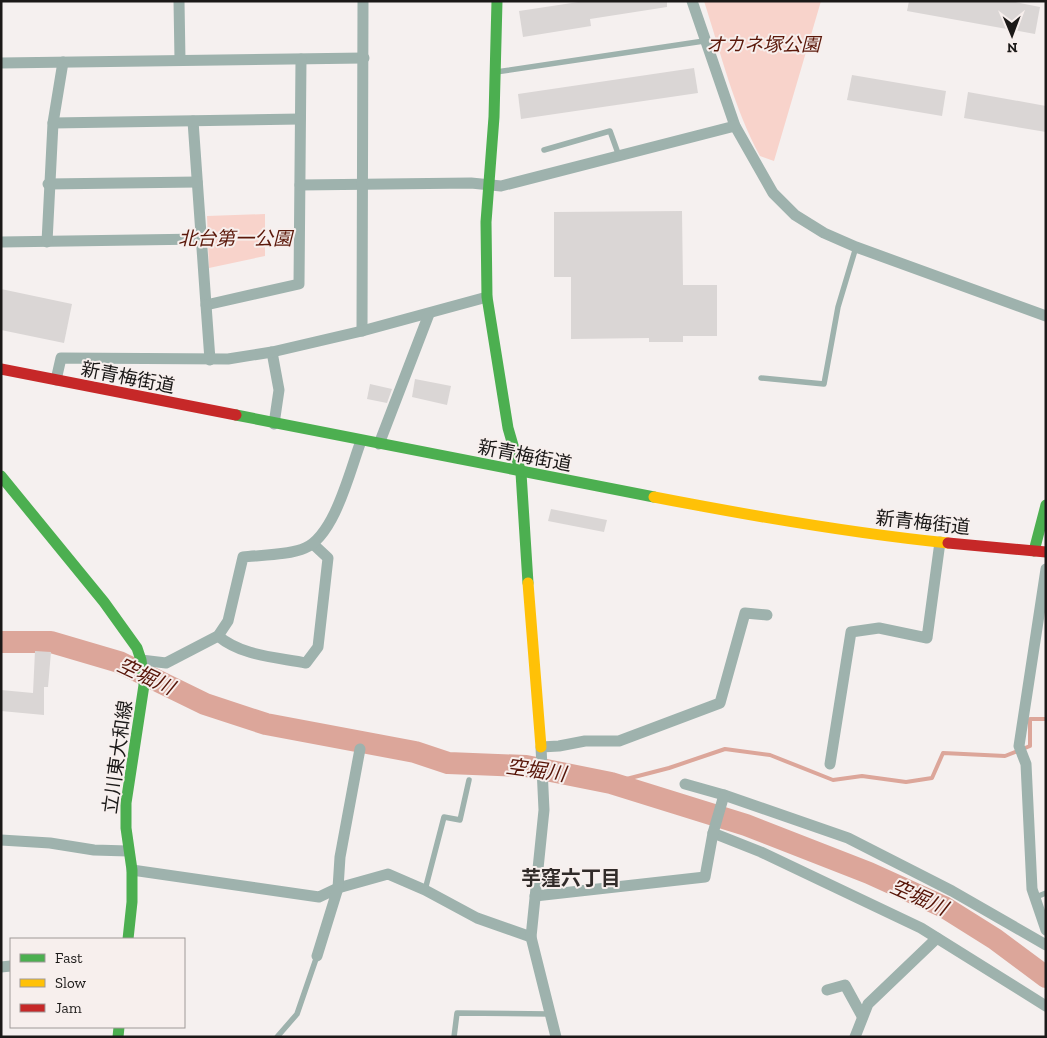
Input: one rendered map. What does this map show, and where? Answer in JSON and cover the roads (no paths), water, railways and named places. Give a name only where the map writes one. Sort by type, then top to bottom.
[{"type":"main road","points":[[497,1],[496,72],[485,257],[487,297],[494,351],[508,428],[521,473],[534,681],[542,752]]},
{"type":"main road","name":"新青梅街道","points":[[1,369],[521,473],[780,522],[940,542],[1040,551]]},
{"type":"main road","name":"立川東大和線","points":[[1,476],[104,602],[137,648],[141,660],[144,685],[126,803],[128,851],[132,870],[132,902],[128,938]]},
{"type":"main road","points":[[1040,551],[1046,505]]},
{"type":"street","points":[[178,1],[180,60]]},
{"type":"street","points":[[362,331],[364,183],[363,1]]},
{"type":"street","points":[[692,1],[704,41],[735,126],[773,193],[784,204],[811,226],[856,247],[1046,316]]},
{"type":"street","points":[[1,63],[364,58]]},
{"type":"street","points":[[206,305],[299,284],[301,59]]},
{"type":"street","points":[[47,242],[48,184],[53,123],[63,62]]},
{"type":"street","points":[[53,123],[300,119]]},
{"type":"street","points":[[193,121],[210,360]]},
{"type":"street","points":[[300,185],[471,183],[501,186],[735,126]]},
{"type":"street","points":[[48,184],[197,182]]},
{"type":"street","points":[[1,242],[202,239]]},
{"type":"street","points":[[56,380],[61,358],[210,360],[272,352],[429,314],[487,297]]},
{"type":"street","points":[[379,444],[429,314]]},
{"type":"street","points":[[272,352],[279,390],[274,424]]},
{"type":"street","points":[[141,660],[166,663],[218,636],[228,621],[243,557],[303,549],[313,544],[329,526],[361,441]]},
{"type":"street","points":[[830,764],[851,632],[879,628],[927,638],[940,542]]},
{"type":"street","points":[[218,636],[232,647],[306,662],[318,647],[328,558],[313,544]]},
{"type":"street","points":[[1046,569],[1021,752],[1026,764],[1032,889],[1041,895],[1046,930]]},
{"type":"street","points":[[556,1037],[531,937],[544,810],[542,752],[559,746],[586,741],[619,741],[720,703],[745,613],[767,615]]},
{"type":"street","points":[[317,956],[338,888],[340,857],[360,749]]},
{"type":"street","points":[[685,784],[724,795],[848,838],[952,892],[1046,945]]},
{"type":"street","points":[[535,896],[705,876],[713,833],[724,795]]},
{"type":"street","points":[[713,833],[761,852],[921,928],[1046,1006]]},
{"type":"street","points":[[1,840],[50,843],[94,850],[128,851]]},
{"type":"street","points":[[132,870],[319,897],[338,888],[388,874],[425,890],[477,918],[531,937]]},
{"type":"street","points":[[855,1037],[868,1004],[937,938]]},
{"type":"street","points":[[827,990],[845,985],[862,1016]]},
{"type":"lane","points":[[496,72],[704,41]]},
{"type":"lane","points":[[544,150],[610,131],[619,156]]},
{"type":"lane","points":[[761,378],[824,384],[838,307],[856,247]]},
{"type":"lane","points":[[425,890],[444,817],[460,820],[468,780]]},
{"type":"lane","points":[[277,1037],[297,1014],[317,956]]},
{"type":"lane","points":[[454,1037],[457,1013],[550,1014]]},
{"type":"waterway","name":"空堀川","points":[[1,642],[51,642],[119,662],[205,704],[266,724],[415,752],[448,763],[526,766],[611,783],[746,825],[869,873],[944,907],[995,939],[1046,977]]},
{"type":"waterway","points":[[611,783],[669,768],[725,749],[770,755],[833,780],[862,776],[906,782],[932,778],[943,753],[1005,756],[1030,746],[1030,719],[1046,719]]},
{"type":"district","name":"芋窪六丁目","points":[[571,878]]},
{"type":"park label","name":"オカネ塚公園","points":[[763,44]]},
{"type":"park label","name":"北台第一公園","points":[[235,238]]}]
